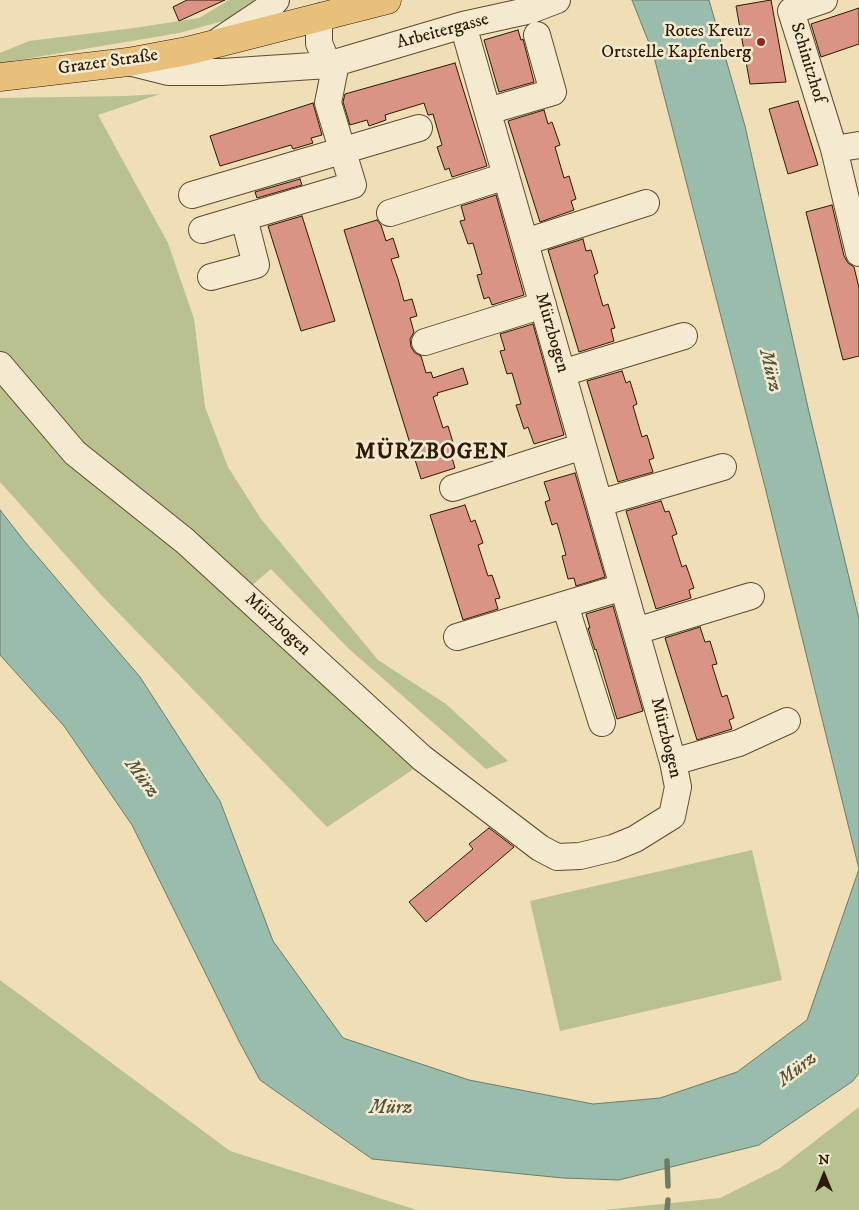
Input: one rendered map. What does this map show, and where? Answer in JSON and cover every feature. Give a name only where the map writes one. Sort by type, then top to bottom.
[{"type":"main road","name":"Grazer Straße","points":[[0,77],[128,62],[214,44],[387,0]]},
{"type":"street","name":"Grazer Straße","points":[[214,44],[271,6],[276,0]]},
{"type":"street","name":"Arbeitergasse","points":[[128,62],[168,72],[222,72],[332,64],[463,25],[531,10],[557,0]]},
{"type":"street","name":"Schinitzhof","points":[[824,0],[785,5],[834,150],[859,253]]},
{"type":"street","points":[[202,230],[353,185],[328,103],[332,64],[319,43],[319,28],[322,16]]},
{"type":"street","name":"Mürzbogen","points":[[0,364],[75,453],[185,541],[422,758],[540,848],[557,857],[580,856],[613,848],[635,839],[672,816],[678,787],[673,762],[463,25]]},
{"type":"street","points":[[488,111],[554,92],[537,35]]},
{"type":"street","points":[[192,195],[419,128]]},
{"type":"street","points":[[834,150],[859,145]]},
{"type":"street","points":[[390,213],[506,176]]},
{"type":"street","points":[[525,242],[646,203]]},
{"type":"street","points":[[211,277],[256,265],[244,218]]},
{"type":"street","points":[[425,342],[543,305]]},
{"type":"street","points":[[562,372],[684,336]]},
{"type":"street","points":[[453,488],[583,446]]},
{"type":"street","points":[[600,504],[723,467]]},
{"type":"street","points":[[457,638],[624,587]]},
{"type":"street","points":[[636,631],[751,596]]},
{"type":"street","points":[[565,605],[602,723]]},
{"type":"street","points":[[673,762],[739,743],[786,721]]},
{"type":"green space","points":[[229,0],[262,0],[227,20],[179,33],[13,61],[0,66],[0,53],[29,41],[199,18]]},
{"type":"green space","points":[[160,94],[98,115],[168,243],[194,319],[205,407],[228,467],[261,519],[378,660],[446,704],[508,761],[486,769],[348,648],[271,569],[237,598],[421,764],[327,827],[103,597],[0,482],[0,98]]},
{"type":"green space","points":[[752,850],[782,980],[560,1031],[530,901]]},
{"type":"green space","points":[[0,980],[230,1151],[417,1210],[0,1210]]},
{"type":"green space","points":[[859,1107],[859,1210],[604,1210],[720,1198],[780,1168]]},
{"type":"water","name":"Mürz","points":[[632,0],[709,0],[745,126],[809,412],[859,619],[859,869],[765,487],[653,53]]},
{"type":"water","name":"Mürz","points":[[0,510],[140,677],[220,801],[273,941],[343,1038],[469,1080],[593,1104],[660,1098],[737,1072],[807,1020],[859,869],[859,1073],[853,1081],[759,1145],[619,1180],[563,1178],[372,1159],[260,1080],[132,825],[64,726],[0,655]]},
{"type":"building","points":[[187,0],[225,0],[179,21],[173,7]]},
{"type":"building","name":"Rotes Kreuz Ortstelle Kapfenberg","points":[[771,0],[786,82],[750,84],[736,6]]},
{"type":"building","points":[[859,8],[859,44],[821,57],[811,24]]},
{"type":"building","points":[[518,30],[521,40],[523,39],[534,82],[499,92],[484,40]]},
{"type":"building","points":[[455,63],[487,166],[452,177],[449,168],[445,170],[437,147],[442,145],[433,114],[428,115],[424,103],[385,115],[386,120],[369,126],[367,120],[350,125],[343,102],[345,94]]},
{"type":"building","points":[[798,101],[818,165],[788,174],[769,109]]},
{"type":"building","points":[[313,103],[322,135],[311,138],[313,143],[293,149],[291,145],[220,166],[210,136]]},
{"type":"building","points":[[544,110],[548,124],[552,122],[560,145],[555,147],[564,178],[569,176],[576,199],[571,201],[574,210],[540,222],[508,121]]},
{"type":"building","points":[[300,179],[302,185],[257,198],[255,192]]},
{"type":"building","points":[[496,195],[524,295],[492,305],[489,297],[484,299],[477,275],[482,274],[473,243],[468,244],[460,221],[465,220],[461,206]]},
{"type":"building","points":[[832,205],[844,256],[848,263],[854,267],[859,288],[859,356],[843,360],[806,212]]},
{"type":"building","points":[[302,216],[335,321],[301,331],[268,226]]},
{"type":"building","points":[[377,220],[381,225],[386,241],[393,238],[399,257],[391,259],[404,301],[412,299],[417,316],[410,318],[414,332],[410,339],[411,347],[415,353],[421,356],[426,373],[431,372],[433,378],[463,368],[468,384],[437,393],[438,395],[433,397],[443,428],[448,426],[455,449],[450,451],[455,468],[421,479],[344,230]]},
{"type":"building","points":[[583,239],[586,251],[591,250],[598,273],[594,275],[603,306],[608,304],[615,328],[611,329],[614,341],[579,352],[548,250]]},
{"type":"building","points":[[533,324],[564,435],[534,444],[528,427],[524,429],[516,405],[521,404],[512,373],[507,374],[500,351],[505,350],[500,334]]},
{"type":"building","points":[[622,371],[626,383],[630,381],[637,404],[633,406],[642,437],[647,435],[654,458],[649,460],[653,472],[618,482],[587,381]]},
{"type":"building","points":[[575,473],[605,577],[576,586],[574,578],[568,579],[562,556],[566,555],[557,523],[552,525],[545,502],[550,500],[544,482]]},
{"type":"building","points":[[661,501],[665,512],[669,511],[677,534],[672,536],[682,567],[686,565],[694,588],[689,590],[691,598],[656,609],[626,511]]},
{"type":"building","points":[[465,505],[471,522],[475,520],[483,543],[478,545],[488,576],[492,575],[500,598],[495,599],[498,609],[463,620],[430,515]]},
{"type":"building","points":[[613,606],[643,711],[617,719],[588,628],[590,628],[586,614]]},
{"type":"building","points":[[700,627],[705,642],[710,641],[717,664],[712,665],[722,697],[727,695],[734,718],[729,720],[732,729],[697,740],[665,638]]},
{"type":"building","points":[[489,828],[514,847],[426,922],[409,902],[473,849],[469,844]]},
{"type":"waterway","points":[[667,1161],[668,1186]]},
{"type":"waterway","points":[[667,1210],[668,1200]]},
{"type":"place","name":"Rotes Kreuz Ortstelle Kapfenberg","points":[[761,42]]},
{"type":"district","name":"MÜRZBOGEN","points":[[432,453]]}]
